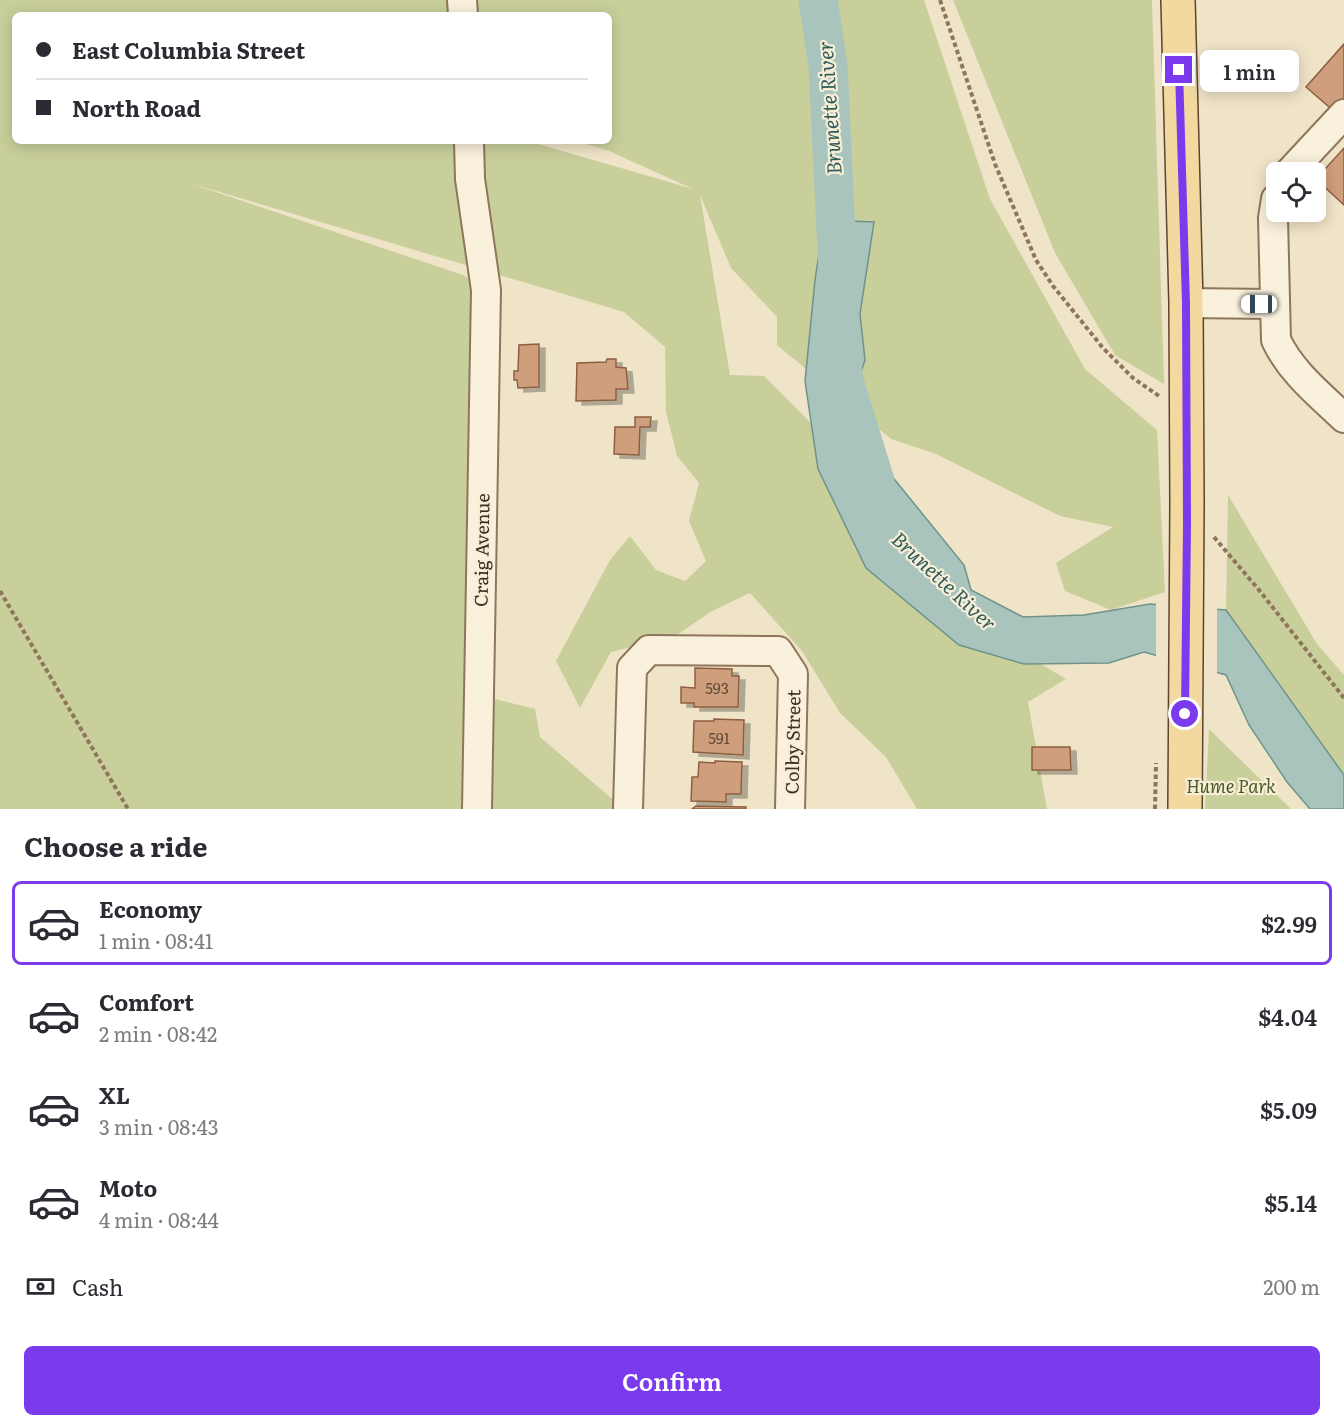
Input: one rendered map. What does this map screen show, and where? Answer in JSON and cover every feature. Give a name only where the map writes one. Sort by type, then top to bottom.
[{"type":"main road","points":[[1178,0],[1186,303],[1185,809]]},
{"type":"street","points":[[1299,162],[1344,114]]},
{"type":"street","name":"Craig Avenue","points":[[469,144],[470,179],[486,290],[477,809]]},
{"type":"street","points":[[1273,222],[1276,340],[1283,356],[1291,366],[1344,418]]},
{"type":"street","points":[[1186,303],[1275,304]]},
{"type":"street","name":"Colby Street","points":[[628,809],[633,668],[649,650],[778,651],[793,675],[790,809]]},
{"type":"path","points":[[940,0],[995,164],[1036,260],[1053,286],[1103,348],[1133,378],[1159,396]]},
{"type":"path","points":[[1187,503],[1344,698]]},
{"type":"path","points":[[0,591],[128,809]]},
{"type":"green space","points":[[0,0],[924,0],[990,199],[1085,369],[1157,430],[1165,592],[1111,610],[1065,591],[1056,563],[1113,527],[1060,516],[936,454],[891,439],[777,345],[777,317],[731,268],[700,195],[730,375],[764,376],[859,471],[978,627],[1066,679],[1028,702],[1047,809],[917,809],[886,757],[840,713],[802,651],[750,593],[712,611],[674,637],[611,652],[580,708],[556,661],[610,560],[630,536],[656,570],[685,581],[706,561],[689,521],[699,483],[677,456],[666,412],[665,347],[624,312],[189,183],[463,275],[486,290],[468,702],[495,699],[535,709],[540,737],[617,803],[617,809],[0,809]]},
{"type":"green space","points":[[953,0],[1152,0],[1164,384],[1115,355],[1055,253]]},
{"type":"green space","points":[[1228,495],[1317,644],[1344,675],[1344,775],[1226,610]]},
{"type":"green space","name":"Hume Park","points":[[1209,729],[1291,809],[1205,809]]},
{"type":"water","points":[[824,220],[874,222],[860,314],[865,360],[848,411],[873,453],[964,565],[971,590],[1023,617],[1084,615],[1150,604],[1226,610],[1344,775],[1344,809],[1310,809],[1287,782],[1249,725],[1226,675],[1144,652],[1109,663],[1024,664],[959,645],[866,568],[818,469],[805,381],[815,280]]},
{"type":"pier","points":[[1156,601],[1217,606],[1217,675],[1156,658]]},
{"type":"building","points":[[1344,44],[1344,120],[1306,87]]},
{"type":"building","points":[[1344,148],[1344,205],[1326,188],[1326,168]]},
{"type":"building","points":[[539,344],[539,387],[518,388],[517,380],[514,380],[514,371],[518,371],[519,345]]},
{"type":"building","points":[[607,359],[616,359],[616,367],[626,368],[628,389],[616,389],[616,400],[576,401],[577,363],[606,362]]},
{"type":"building","points":[[635,417],[651,417],[650,427],[640,427],[639,455],[614,454],[615,427],[635,427]]},
{"type":"building","points":[[695,668],[732,669],[732,676],[739,676],[738,707],[694,707],[694,703],[681,703],[681,687],[695,688]]},
{"type":"building","points":[[714,719],[744,720],[743,755],[693,752],[694,721],[714,721]]},
{"type":"building","points":[[1032,747],[1070,747],[1071,770],[1032,770]]},
{"type":"building","points":[[715,761],[742,762],[741,794],[726,794],[726,802],[691,801],[692,777],[698,777],[699,762],[715,763]]},
{"type":"building","points":[[696,806],[746,807],[746,809],[692,809]]},
{"type":"waterway","name":"Brunette River","points":[[818,0],[828,65],[838,273]]},
{"type":"waterway","name":"Brunette River","points":[[842,349],[843,378],[875,481]]},
{"type":"route","points":[[1179,70],[1186,303],[1185,714]]}]
